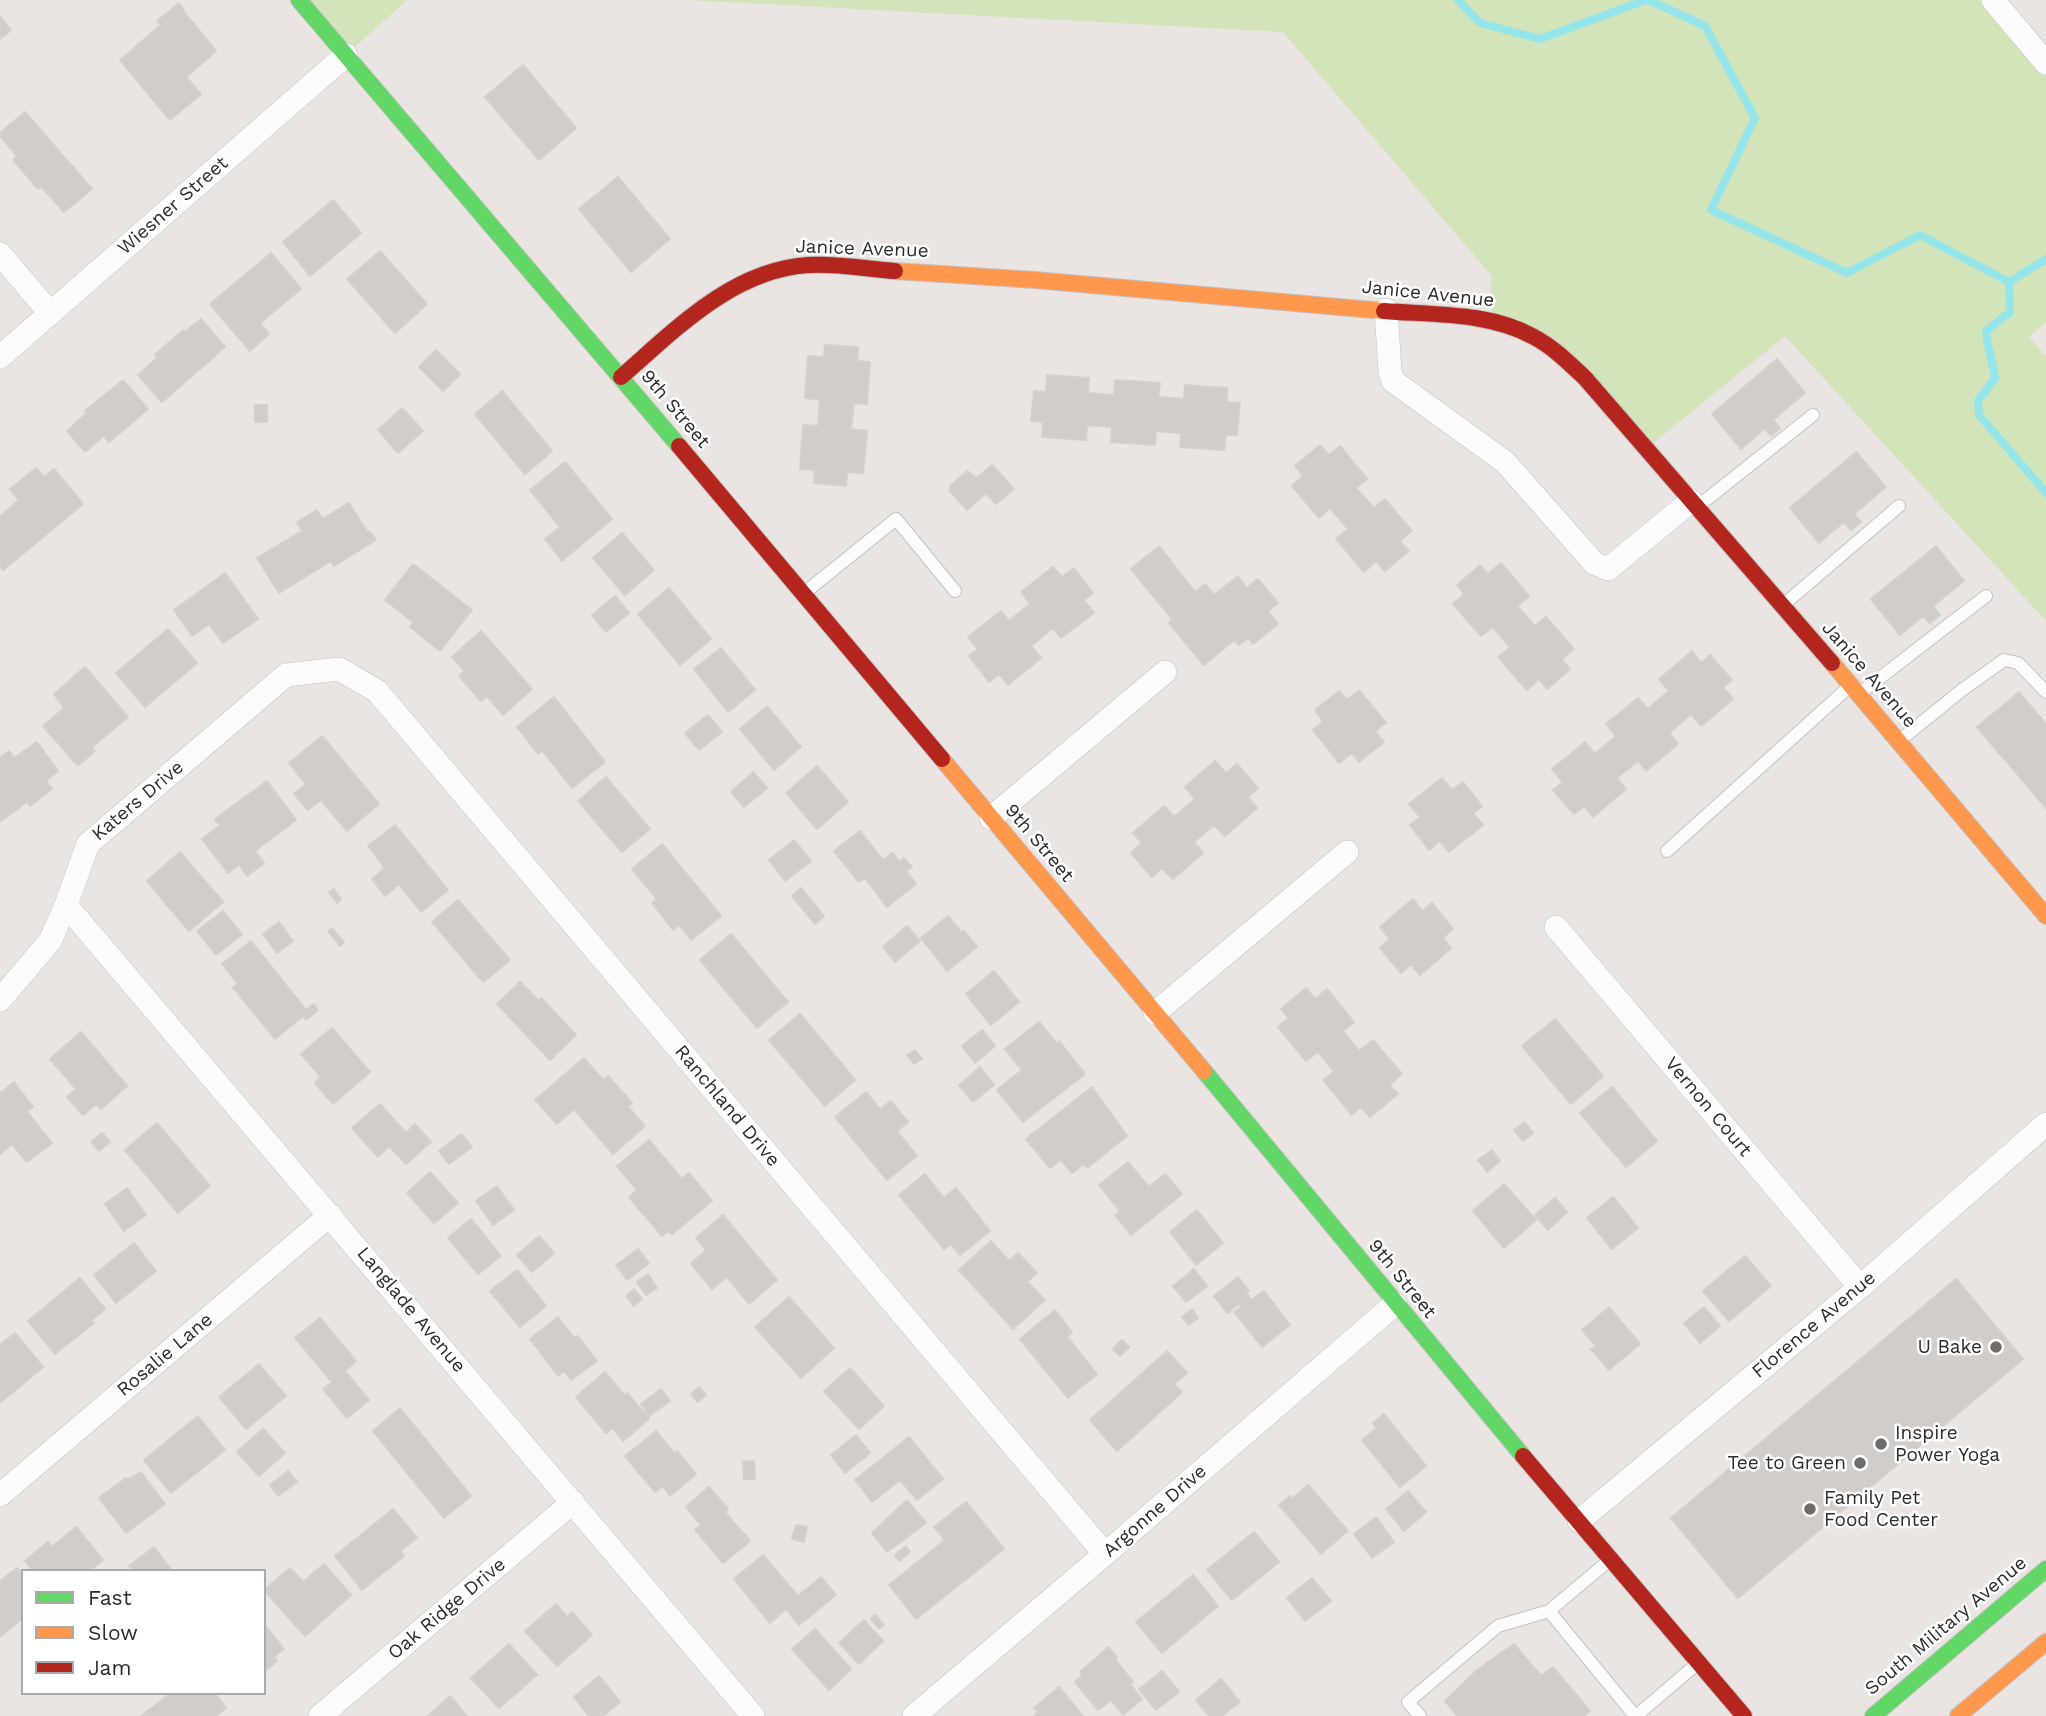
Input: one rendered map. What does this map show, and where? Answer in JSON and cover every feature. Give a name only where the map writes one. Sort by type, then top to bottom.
[{"type":"street","name":"9th Street","points":[[299,0],[621,377],[1322,1212],[1395,1304],[1744,1716]]},
{"type":"street","points":[[1993,0],[2046,63]]},
{"type":"street","name":"Wiesner Street","points":[[0,356],[346,55]]},
{"type":"street","points":[[0,254],[50,313]]},
{"type":"street","name":"Janice Avenue","points":[[621,377],[723,292],[759,275],[792,266],[837,265],[1035,279],[1386,310],[1492,321],[1522,329],[1547,343],[1585,378],[1899,741],[2046,916]]},
{"type":"street","points":[[1386,310],[1393,382],[1505,462],[1594,563],[1608,569],[1694,504]]},
{"type":"street","name":"Katers Drive","points":[[0,1000],[50,941],[88,844],[286,675],[339,669]]},
{"type":"street","name":"Ranchland Drive","points":[[339,669],[377,691],[1105,1554]]},
{"type":"street","points":[[991,818],[1165,672]]},
{"type":"street","points":[[1154,1013],[1347,852]]},
{"type":"street","name":"Langlade Avenue","points":[[66,905],[753,1716]]},
{"type":"street","name":"Vernon Court","points":[[1556,927],[1860,1287]]},
{"type":"street","name":"Florence Avenue","points":[[1579,1521],[1860,1287],[2046,1124]]},
{"type":"street","name":"Rosalie Lane","points":[[0,1495],[330,1215]]},
{"type":"street","name":"Argonne Drive","points":[[914,1716],[1395,1304]]},
{"type":"street","name":"Oak Ridge Drive","points":[[320,1716],[573,1503]]},
{"type":"street","name":"South Military Avenue","points":[[1872,1716],[2046,1569]]},
{"type":"street","points":[[1958,1716],[2046,1642]]},
{"type":"lane","points":[[1694,504],[1813,415]]},
{"type":"lane","points":[[1782,606],[1899,506]]},
{"type":"lane","points":[[803,594],[896,519],[955,591]]},
{"type":"lane","points":[[1667,851],[1854,690],[1986,596]]},
{"type":"lane","points":[[1899,741],[2004,660],[2018,663],[2046,692]]},
{"type":"lane","points":[[1420,1716],[1408,1702],[1497,1626],[1549,1611],[1611,1559]]},
{"type":"lane","points":[[1549,1611],[1635,1716],[1699,1663]]},
{"type":"green space","points":[[299,0],[407,0],[346,55]]},
{"type":"green space","points":[[689,0],[1993,0],[2046,63],[2046,322],[2029,337],[2046,357],[2046,621],[1785,336],[1646,449],[1585,378],[1492,321],[1491,275],[1283,32]]},
{"type":"building","points":[[179,3],[216,51],[186,77],[201,94],[170,120],[120,60],[161,25],[157,21]]},
{"type":"building","points":[[0,16],[11,30],[0,39]]},
{"type":"building","points":[[523,65],[576,128],[539,160],[485,97]]},
{"type":"building","points":[[25,112],[92,189],[64,212],[41,186],[38,189],[13,160],[17,156],[0,136],[0,133]]},
{"type":"building","points":[[618,177],[670,239],[631,272],[579,209]]},
{"type":"building","points":[[333,200],[361,233],[310,276],[283,242]]},
{"type":"building","points":[[380,251],[427,304],[395,333],[347,279]]},
{"type":"building","points":[[271,253],[301,289],[260,323],[269,334],[250,351],[210,304]]},
{"type":"building","points":[[201,319],[225,347],[162,402],[138,375],[157,358],[155,355],[183,330],[185,332]]},
{"type":"building","points":[[825,345],[858,347],[857,361],[870,362],[867,404],[854,403],[851,429],[867,431],[863,473],[847,472],[846,486],[814,483],[815,470],[800,469],[803,425],[818,426],[820,400],[805,398],[808,356],[824,357]]},
{"type":"building","points":[[436,350],[460,374],[443,391],[419,367]]},
{"type":"building","points":[[1777,359],[1805,393],[1773,420],[1780,428],[1771,436],[1765,428],[1741,449],[1712,414]]},
{"type":"building","points":[[1047,375],[1089,378],[1088,393],[1114,395],[1115,380],[1160,383],[1158,397],[1184,399],[1185,385],[1227,388],[1227,402],[1240,403],[1237,435],[1226,435],[1224,450],[1180,447],[1181,433],[1156,431],[1155,445],[1111,442],[1112,427],[1087,425],[1086,440],[1042,437],[1043,422],[1031,421],[1034,391],[1046,392]]},
{"type":"building","points":[[123,380],[148,409],[109,442],[104,436],[85,452],[67,431],[87,413],[85,411]]},
{"type":"building","points":[[502,391],[552,451],[525,474],[475,414]]},
{"type":"building","points":[[255,405],[267,405],[267,422],[255,422]]},
{"type":"building","points":[[402,408],[423,431],[398,453],[378,430]]},
{"type":"building","points":[[1320,445],[1329,455],[1340,446],[1367,479],[1356,488],[1374,508],[1385,499],[1412,531],[1400,541],[1409,551],[1385,571],[1376,561],[1364,572],[1336,539],[1348,529],[1330,508],[1319,518],[1292,486],[1303,476],[1295,466]]},
{"type":"building","points":[[1856,452],[1886,487],[1854,514],[1861,522],[1851,530],[1844,522],[1819,543],[1790,508]]},
{"type":"building","points":[[565,462],[612,519],[562,561],[545,539],[560,527],[530,490]]},
{"type":"building","points":[[992,465],[1014,489],[996,504],[986,493],[967,510],[949,490],[952,488],[950,486],[967,471],[977,478]]},
{"type":"building","points":[[36,468],[44,477],[54,469],[83,504],[3,570],[0,566],[0,516],[19,500],[10,489]]},
{"type":"building","points":[[349,503],[368,533],[376,540],[334,566],[331,561],[279,593],[257,558],[302,531],[297,522],[317,510],[322,519]]},
{"type":"building","points":[[622,533],[654,570],[625,595],[593,558]]},
{"type":"building","points":[[1159,546],[1195,592],[1205,584],[1214,595],[1238,576],[1247,588],[1258,579],[1278,603],[1268,611],[1278,624],[1253,644],[1248,638],[1239,645],[1234,640],[1204,665],[1169,623],[1172,619],[1131,569]]},
{"type":"building","points":[[1936,546],[1964,581],[1933,606],[1940,615],[1930,623],[1923,616],[1900,635],[1871,599]]},
{"type":"building","points":[[1501,563],[1529,596],[1517,606],[1535,626],[1546,617],[1574,649],[1562,659],[1570,669],[1547,689],[1539,679],[1527,690],[1498,657],[1510,647],[1493,627],[1481,636],[1453,604],[1464,594],[1457,585],[1480,565],[1488,574]]},
{"type":"building","points":[[413,564],[472,610],[440,651],[410,627],[413,622],[385,600]]},
{"type":"building","points":[[1053,567],[1062,577],[1074,568],[1093,593],[1084,600],[1094,613],[1061,638],[1053,628],[1031,646],[1041,658],[1008,685],[999,674],[989,682],[969,656],[978,649],[968,637],[1001,611],[1009,621],[1030,604],[1021,592]]},
{"type":"building","points":[[225,573],[258,619],[223,643],[209,624],[192,636],[174,610]]},
{"type":"building","points":[[669,588],[711,639],[680,665],[638,614]]},
{"type":"building","points":[[615,596],[629,613],[606,632],[592,615]]},
{"type":"building","points":[[168,629],[197,663],[145,707],[116,673]]},
{"type":"building","points":[[481,631],[532,689],[503,715],[487,696],[481,701],[459,676],[465,671],[452,657]]},
{"type":"building","points":[[721,648],[755,690],[728,712],[694,669]]},
{"type":"building","points":[[1692,651],[1701,663],[1710,655],[1732,680],[1723,687],[1733,699],[1701,726],[1691,714],[1669,733],[1678,744],[1646,771],[1638,761],[1617,778],[1626,789],[1593,817],[1584,806],[1574,814],[1553,790],[1563,782],[1552,769],[1585,742],[1595,754],[1616,736],[1606,724],[1638,698],[1648,709],[1669,691],[1659,679]]},
{"type":"building","points":[[85,667],[128,717],[92,747],[95,751],[78,766],[43,726],[64,708],[54,694]]},
{"type":"building","points":[[1359,690],[1386,723],[1375,731],[1384,742],[1359,762],[1352,753],[1339,763],[1313,730],[1323,721],[1315,710],[1339,691],[1347,700]]},
{"type":"building","points":[[2019,692],[2046,724],[2046,808],[1977,727]]},
{"type":"building","points":[[554,697],[605,762],[572,788],[542,750],[538,754],[517,727]]},
{"type":"building","points":[[767,706],[801,747],[774,770],[740,729]]},
{"type":"building","points":[[708,715],[722,732],[699,750],[685,733]]},
{"type":"building","points":[[322,736],[379,804],[347,831],[321,800],[308,810],[294,794],[306,784],[289,763]]},
{"type":"building","points":[[37,742],[58,771],[46,781],[52,789],[30,806],[27,802],[1,821],[0,758],[9,751],[14,758]]},
{"type":"building","points":[[1215,761],[1226,773],[1237,764],[1258,788],[1248,797],[1257,808],[1225,836],[1214,825],[1194,842],[1203,853],[1173,879],[1162,868],[1152,877],[1131,853],[1142,843],[1133,833],[1164,806],[1174,817],[1195,799],[1185,787]]},
{"type":"building","points":[[817,766],[848,802],[817,829],[786,793]]},
{"type":"building","points":[[753,772],[767,788],[744,807],[731,792]]},
{"type":"building","points":[[606,777],[650,829],[622,852],[578,801]]},
{"type":"building","points":[[1442,778],[1452,790],[1463,782],[1482,806],[1473,813],[1483,825],[1449,852],[1440,841],[1429,850],[1410,825],[1420,817],[1409,804]]},
{"type":"building","points":[[267,781],[296,820],[255,851],[264,863],[247,876],[239,865],[228,873],[202,839],[220,825],[215,819]]},
{"type":"building","points":[[395,825],[448,890],[421,912],[399,884],[385,896],[372,879],[385,868],[368,846]]},
{"type":"building","points":[[860,831],[883,860],[892,853],[900,862],[904,858],[912,867],[906,871],[916,884],[887,907],[865,878],[859,882],[834,851]]},
{"type":"building","points":[[794,840],[811,861],[785,881],[769,860]]},
{"type":"building","points":[[662,844],[721,916],[691,940],[679,925],[673,930],[652,903],[657,899],[632,869]]},
{"type":"building","points":[[180,852],[223,902],[189,931],[147,881]]},
{"type":"building","points":[[801,888],[824,916],[815,924],[792,896]]},
{"type":"building","points":[[334,889],[341,899],[337,903],[329,892]]},
{"type":"building","points":[[1413,899],[1422,911],[1432,903],[1453,929],[1443,938],[1451,948],[1420,975],[1411,964],[1401,973],[1380,948],[1390,939],[1380,927]]},
{"type":"building","points":[[458,900],[510,960],[483,982],[432,922]]},
{"type":"building","points":[[223,911],[242,934],[216,955],[197,931]]},
{"type":"building","points":[[948,916],[961,932],[964,930],[977,947],[947,971],[921,938]]},
{"type":"building","points":[[279,922],[293,941],[277,953],[263,934]]},
{"type":"building","points":[[907,926],[920,941],[895,962],[883,947]]},
{"type":"building","points":[[332,928],[344,942],[340,946],[328,931]]},
{"type":"building","points":[[731,934],[788,1002],[757,1028],[700,960]]},
{"type":"building","points":[[251,941],[306,1010],[314,1004],[318,1010],[306,1020],[303,1016],[275,1039],[233,987],[238,984],[222,964]]},
{"type":"building","points":[[994,971],[1019,1002],[991,1025],[966,994]]},
{"type":"building","points":[[520,982],[538,1000],[541,998],[576,1035],[550,1060],[497,1004]]},
{"type":"building","points":[[1306,988],[1315,999],[1327,989],[1354,1022],[1343,1031],[1359,1051],[1373,1040],[1402,1074],[1389,1085],[1398,1094],[1370,1117],[1361,1107],[1352,1115],[1323,1080],[1334,1071],[1318,1052],[1306,1061],[1278,1027],[1289,1018],[1281,1009]]},
{"type":"building","points":[[800,1014],[855,1080],[825,1106],[769,1040]]},
{"type":"building","points":[[1555,1019],[1603,1076],[1571,1104],[1522,1046]]},
{"type":"building","points":[[1039,1022],[1057,1044],[1059,1041],[1085,1074],[1023,1122],[997,1090],[1022,1070],[1005,1049]]},
{"type":"building","points":[[332,1028],[370,1072],[333,1104],[315,1083],[321,1077],[301,1054]]},
{"type":"building","points":[[982,1030],[995,1046],[975,1063],[962,1046]]},
{"type":"building","points":[[81,1032],[127,1086],[101,1109],[96,1104],[83,1115],[67,1097],[76,1089],[50,1059]]},
{"type":"building","points":[[915,1050],[922,1059],[914,1064],[907,1055]]},
{"type":"building","points":[[584,1058],[603,1080],[608,1076],[632,1103],[628,1107],[645,1126],[613,1154],[574,1109],[557,1124],[535,1100]]},
{"type":"building","points":[[980,1067],[994,1085],[973,1102],[959,1085]]},
{"type":"building","points":[[14,1082],[33,1107],[27,1112],[52,1143],[27,1162],[12,1144],[0,1154],[0,1091],[1,1093]]},
{"type":"building","points":[[1092,1087],[1127,1136],[1087,1168],[1084,1164],[1072,1173],[1061,1160],[1050,1168],[1026,1139]]},
{"type":"building","points":[[1612,1087],[1657,1141],[1626,1167],[1580,1113]]},
{"type":"building","points":[[866,1092],[880,1109],[891,1101],[908,1122],[897,1131],[917,1156],[887,1180],[835,1117]]},
{"type":"building","points":[[380,1104],[406,1133],[415,1124],[431,1142],[406,1164],[389,1146],[378,1157],[352,1128]]},
{"type":"building","points":[[1525,1122],[1533,1133],[1523,1141],[1514,1130]]},
{"type":"building","points":[[157,1123],[210,1186],[178,1213],[125,1150]]},
{"type":"building","points":[[102,1133],[110,1142],[99,1151],[91,1142]]},
{"type":"building","points":[[461,1134],[472,1147],[449,1164],[439,1151]]},
{"type":"building","points":[[649,1140],[682,1179],[689,1173],[712,1201],[672,1234],[669,1231],[662,1236],[629,1197],[637,1190],[617,1166]]},
{"type":"building","points":[[1492,1150],[1500,1161],[1487,1172],[1478,1160]]},
{"type":"building","points":[[1128,1162],[1149,1187],[1165,1174],[1182,1194],[1131,1235],[1115,1215],[1120,1211],[1099,1185]]},
{"type":"building","points":[[430,1172],[458,1203],[434,1223],[407,1193]]},
{"type":"building","points":[[925,1174],[944,1198],[956,1188],[990,1231],[960,1255],[951,1244],[944,1249],[899,1195]]},
{"type":"building","points":[[1504,1184],[1536,1220],[1504,1248],[1473,1211]]},
{"type":"building","points":[[497,1186],[514,1210],[493,1225],[476,1201]]},
{"type":"building","points":[[127,1188],[146,1215],[124,1231],[105,1204]]},
{"type":"building","points":[[1613,1197],[1638,1228],[1612,1249],[1587,1218]]},
{"type":"building","points":[[1555,1198],[1567,1212],[1548,1230],[1535,1215]]},
{"type":"building","points":[[1197,1210],[1223,1243],[1196,1265],[1170,1232]]},
{"type":"building","points":[[723,1215],[777,1280],[749,1304],[727,1277],[712,1289],[691,1264],[706,1250],[696,1238]]},
{"type":"building","points":[[471,1219],[501,1256],[478,1274],[448,1238]]},
{"type":"building","points":[[539,1236],[554,1253],[532,1272],[517,1255]]},
{"type":"building","points":[[991,1241],[1009,1261],[1018,1253],[1037,1273],[1027,1282],[1045,1300],[1013,1329],[959,1270]]},
{"type":"building","points":[[134,1243],[156,1271],[116,1303],[94,1275]]},
{"type":"building","points":[[638,1249],[649,1263],[627,1280],[616,1265]]},
{"type":"building","points":[[1745,1256],[1771,1286],[1729,1321],[1703,1291]]},
{"type":"building","points":[[1194,1269],[1207,1286],[1186,1302],[1173,1286]]},
{"type":"building","points":[[517,1270],[546,1306],[520,1327],[490,1291]]},
{"type":"building","points":[[648,1274],[657,1288],[646,1295],[637,1282]]},
{"type":"building","points":[[1238,1277],[1249,1291],[1246,1293],[1251,1300],[1264,1291],[1290,1325],[1262,1347],[1234,1312],[1241,1307],[1239,1304],[1227,1313],[1214,1296]]},
{"type":"building","points":[[80,1278],[105,1309],[92,1320],[94,1323],[55,1354],[28,1321]]},
{"type":"building","points":[[1956,1279],[2023,1359],[1738,1598],[1671,1518]]},
{"type":"building","points":[[634,1289],[642,1299],[634,1306],[626,1296]]},
{"type":"building","points":[[789,1297],[834,1348],[801,1378],[755,1327]]},
{"type":"building","points":[[1609,1307],[1640,1344],[1609,1370],[1591,1349],[1596,1346],[1582,1330]]},
{"type":"building","points":[[1704,1307],[1720,1326],[1700,1343],[1684,1323]]},
{"type":"building","points":[[1192,1309],[1198,1318],[1189,1325],[1182,1317]]},
{"type":"building","points":[[1055,1310],[1072,1332],[1067,1337],[1097,1374],[1068,1398],[1020,1339]]},
{"type":"building","points":[[558,1317],[574,1338],[578,1336],[597,1361],[571,1380],[564,1371],[558,1376],[530,1339]]},
{"type":"building","points":[[320,1318],[356,1361],[345,1371],[369,1400],[347,1418],[323,1389],[332,1382],[295,1338]]},
{"type":"building","points":[[15,1333],[43,1367],[0,1403],[0,1345]]},
{"type":"building","points":[[1122,1340],[1129,1347],[1120,1356],[1113,1349]]},
{"type":"building","points":[[1167,1351],[1187,1373],[1174,1384],[1182,1392],[1117,1451],[1090,1420]]},
{"type":"building","points":[[259,1364],[286,1396],[246,1429],[219,1397]]},
{"type":"building","points":[[850,1368],[884,1406],[859,1429],[824,1391]]},
{"type":"building","points":[[605,1372],[649,1419],[623,1441],[613,1428],[606,1433],[576,1397]]},
{"type":"building","points":[[699,1387],[706,1395],[698,1402],[691,1394]]},
{"type":"building","points":[[661,1389],[670,1401],[649,1416],[641,1404]]},
{"type":"building","points":[[400,1408],[471,1496],[444,1518],[373,1431]]},
{"type":"building","points":[[1384,1414],[1426,1466],[1400,1487],[1362,1440],[1377,1428],[1373,1423]]},
{"type":"building","points":[[198,1416],[225,1450],[171,1493],[144,1460]]},
{"type":"building","points":[[263,1429],[285,1453],[259,1476],[237,1452]]},
{"type":"building","points":[[656,1431],[696,1474],[670,1496],[663,1486],[655,1492],[625,1456]]},
{"type":"building","points":[[856,1435],[870,1453],[845,1473],[831,1455]]},
{"type":"building","points":[[909,1437],[943,1479],[917,1500],[900,1480],[872,1502],[855,1480]]},
{"type":"building","points":[[754,1461],[755,1479],[744,1479],[743,1462]]},
{"type":"building","points":[[288,1471],[297,1482],[278,1496],[270,1485]]},
{"type":"building","points":[[141,1472],[165,1504],[126,1533],[99,1498],[126,1478],[127,1480]]},
{"type":"building","points":[[1308,1485],[1348,1531],[1321,1554],[1279,1505],[1290,1496],[1292,1499]]},
{"type":"building","points":[[709,1487],[728,1509],[725,1512],[750,1541],[723,1563],[695,1530],[701,1525],[686,1507]]},
{"type":"building","points":[[1408,1491],[1426,1512],[1404,1531],[1386,1509]]},
{"type":"building","points":[[907,1500],[926,1523],[887,1552],[872,1533]]},
{"type":"building","points":[[966,1502],[1004,1549],[916,1619],[889,1585],[945,1540],[934,1527]]},
{"type":"building","points":[[393,1509],[417,1538],[400,1551],[404,1556],[362,1590],[335,1556]]},
{"type":"building","points":[[1376,1517],[1394,1542],[1372,1558],[1354,1534]]},
{"type":"building","points":[[796,1525],[807,1527],[804,1542],[792,1539]]},
{"type":"building","points":[[76,1527],[103,1560],[92,1569],[31,1569],[25,1561],[48,1542],[52,1547]]},
{"type":"building","points":[[1254,1532],[1279,1562],[1232,1600],[1207,1570]]},
{"type":"building","points":[[906,1546],[910,1552],[899,1561],[895,1555]]},
{"type":"building","points":[[154,1547],[170,1569],[131,1569],[129,1566]]},
{"type":"building","points":[[763,1555],[798,1596],[821,1577],[836,1595],[799,1625],[786,1609],[770,1623],[734,1579]]},
{"type":"building","points":[[324,1564],[351,1595],[305,1636],[266,1592],[266,1588],[290,1568],[303,1582]]},
{"type":"building","points":[[17,1568],[21,1573],[21,1620],[0,1637],[0,1581]]},
{"type":"building","points":[[1193,1575],[1218,1606],[1162,1653],[1136,1622]]},
{"type":"building","points":[[1312,1578],[1331,1601],[1305,1621],[1287,1598]]},
{"type":"building","points":[[556,1604],[567,1617],[572,1612],[592,1635],[557,1666],[525,1631]]},
{"type":"building","points":[[875,1615],[884,1625],[879,1629],[871,1619]]},
{"type":"building","points":[[864,1620],[883,1641],[859,1664],[839,1643]]},
{"type":"building","points":[[266,1626],[284,1649],[274,1657],[277,1661],[266,1670]]},
{"type":"building","points":[[815,1629],[851,1669],[829,1690],[792,1649]]},
{"type":"building","points":[[509,1644],[537,1675],[499,1708],[471,1678]]},
{"type":"building","points":[[1514,1644],[1541,1676],[1553,1667],[1590,1711],[1584,1716],[1457,1716],[1445,1701],[1477,1670]]},
{"type":"building","points":[[1109,1647],[1142,1699],[1123,1715],[1111,1700],[1098,1710],[1075,1682],[1083,1675],[1080,1672]]},
{"type":"building","points":[[1162,1671],[1179,1692],[1156,1710],[1139,1689]]},
{"type":"building","points":[[599,1676],[620,1702],[603,1716],[589,1716],[574,1697]]},
{"type":"building","points":[[1221,1679],[1240,1702],[1222,1716],[1209,1716],[1196,1700]]},
{"type":"building","points":[[1059,1687],[1083,1716],[1034,1716],[1038,1712],[1034,1708]]},
{"type":"building","points":[[168,1695],[216,1695],[226,1708],[216,1716],[141,1716]]},
{"type":"building","points":[[450,1696],[467,1716],[428,1716]]},
{"type":"waterway","points":[[1458,0],[1480,23],[1540,39],[1646,0]]},
{"type":"waterway","points":[[1649,0],[1705,26],[1755,118],[1711,210],[1847,273],[1920,235],[2009,282]]},
{"type":"waterway","points":[[2046,259],[2009,282],[2010,312],[1986,331],[1995,378],[1978,401],[1979,415],[2046,493]]},
{"type":"traffic: fast","points":[[299,0],[679,446]]},
{"type":"traffic: fast","points":[[1204,1071],[1523,1456]]},
{"type":"traffic: fast","points":[[1873,1716],[2046,1569]]},
{"type":"traffic: slow","points":[[895,271],[1035,280],[1384,311]]},
{"type":"traffic: slow","points":[[1832,663],[2046,916]]},
{"type":"traffic: slow","points":[[942,759],[1204,1071]]},
{"type":"traffic: slow","points":[[1958,1716],[2046,1642]]},
{"type":"traffic: jam","points":[[621,377],[706,305],[754,278],[780,269],[808,265],[840,265],[895,271]]},
{"type":"traffic: jam","points":[[1384,311],[1461,316],[1499,323],[1534,337],[1554,350],[1585,378],[1832,663]]},
{"type":"traffic: jam","points":[[679,446],[942,759]]},
{"type":"traffic: jam","points":[[1523,1456],[1744,1716]]},
{"type":"place","name":"U Bake","points":[[1996,1347]]},
{"type":"place","name":"Inspire Power Yoga","points":[[1881,1444]]},
{"type":"place","name":"Tee to Green","points":[[1860,1463]]},
{"type":"place","name":"Family Pet Food Center","points":[[1810,1509]]}]
